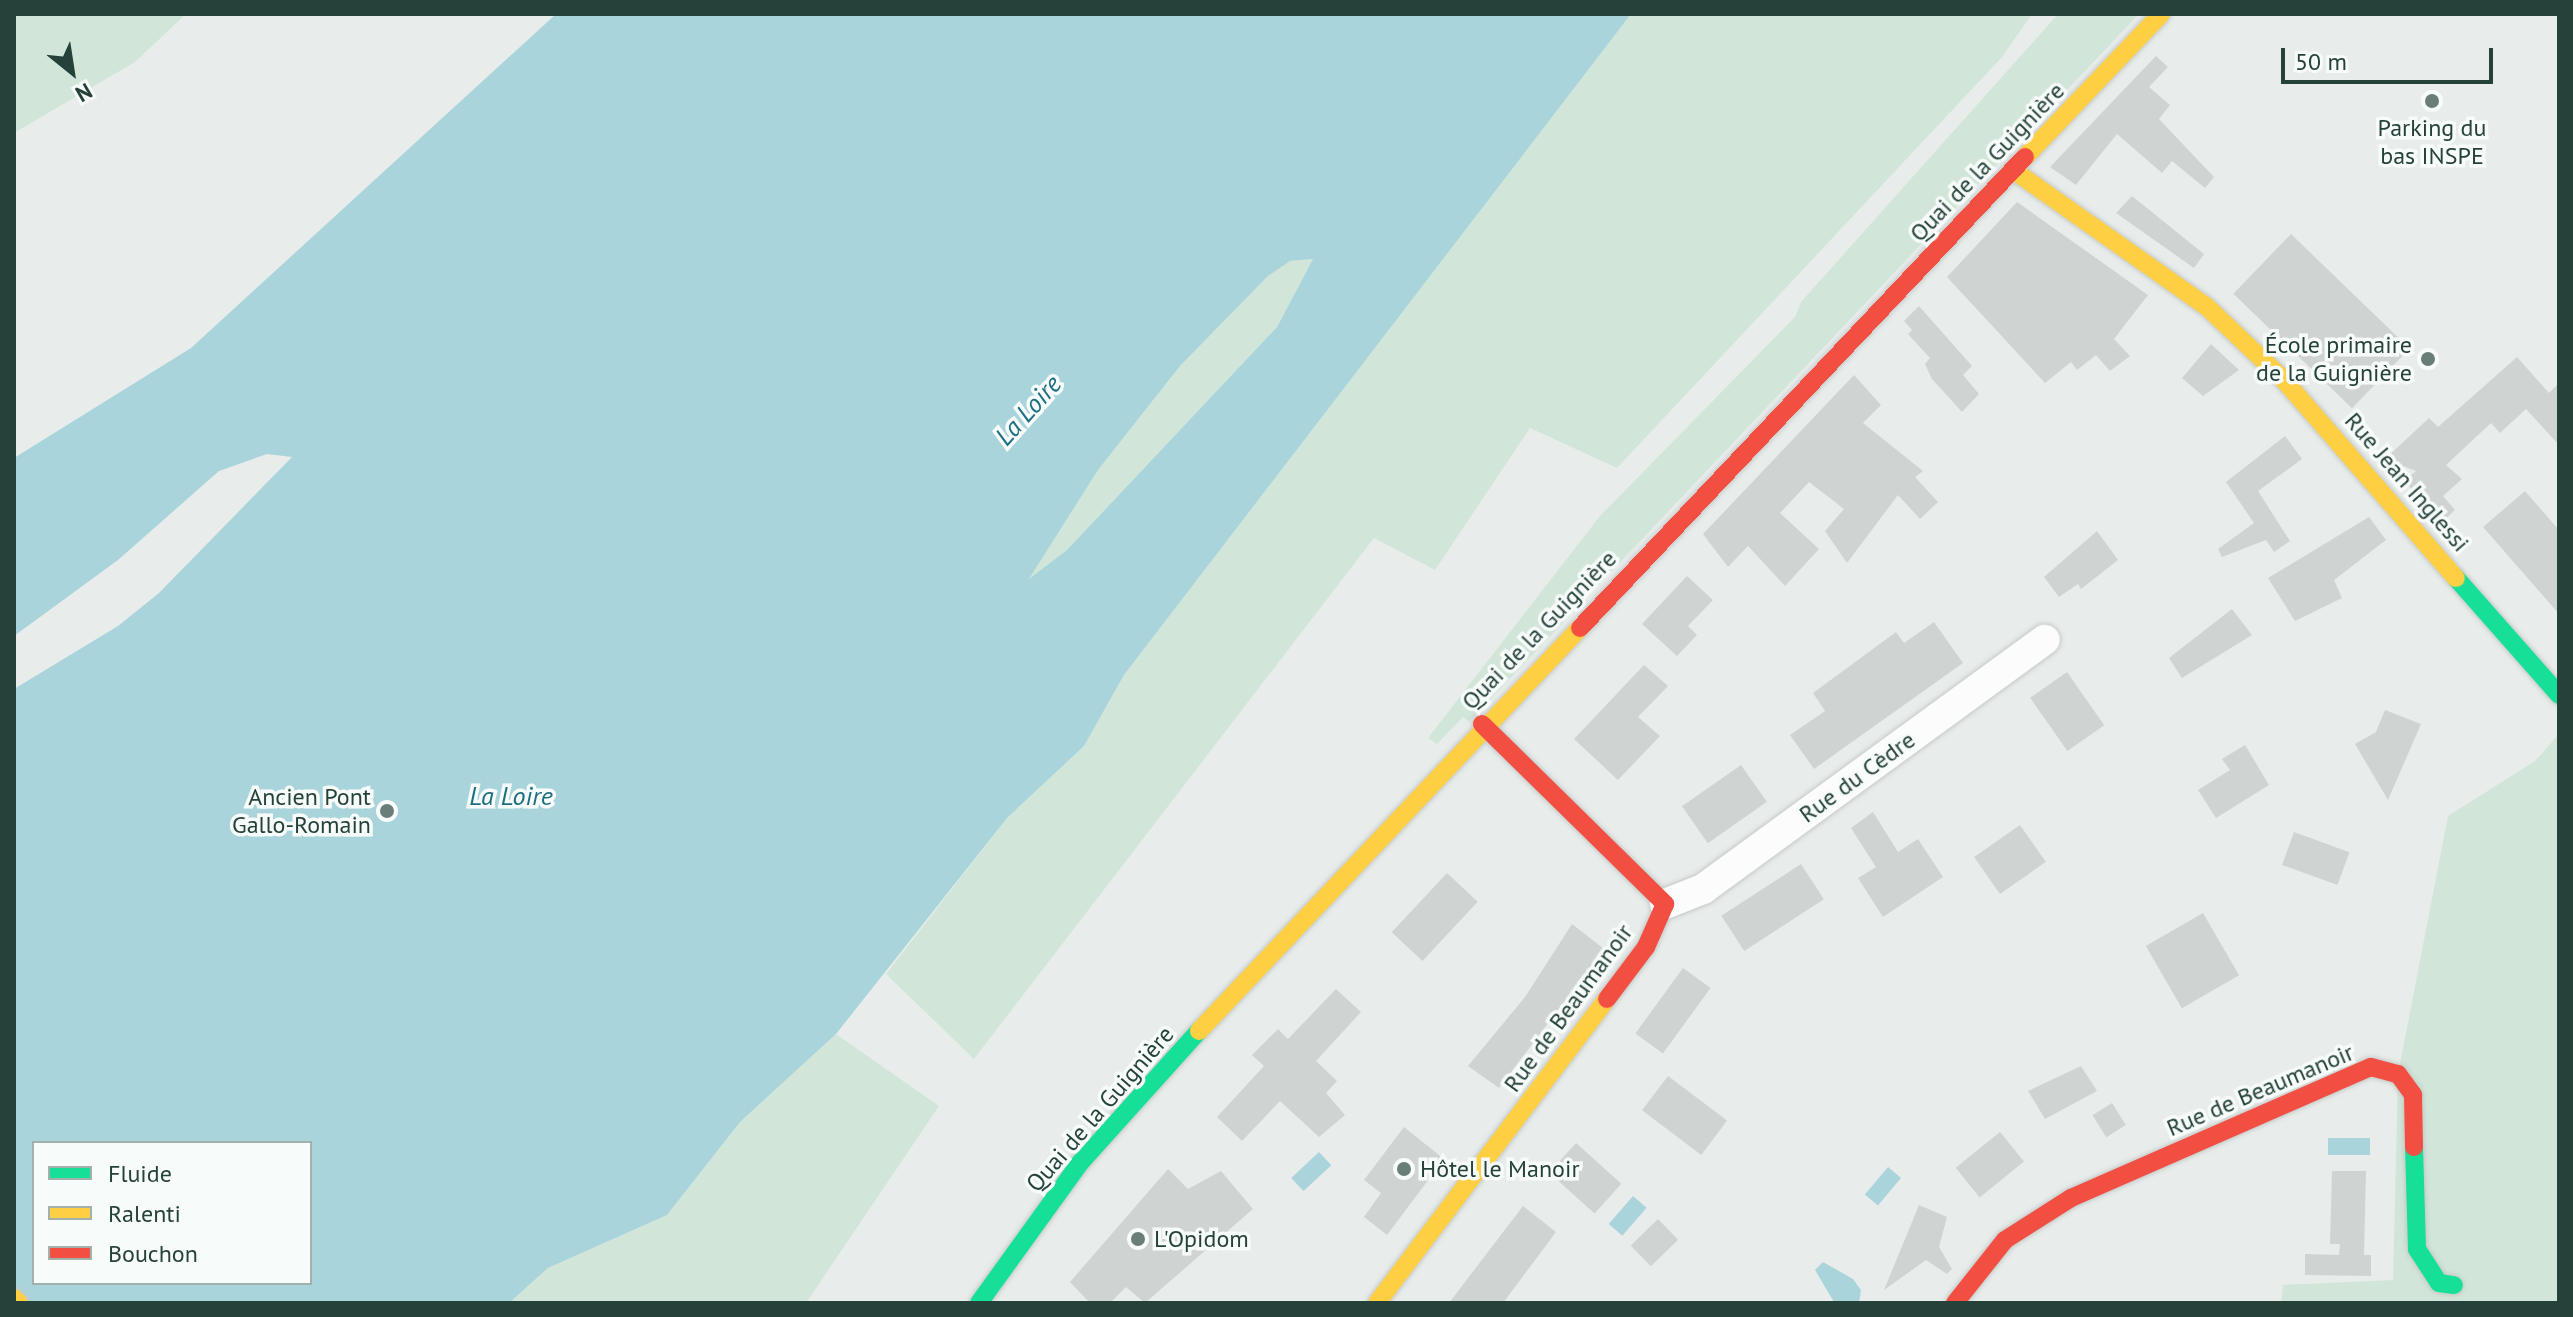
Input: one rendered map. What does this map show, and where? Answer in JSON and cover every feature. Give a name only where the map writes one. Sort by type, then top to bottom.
[{"type":"main road","name":"Quai de la Guignière","points":[[979,1303],[1080,1163],[1482,724],[2161,14]]},
{"type":"main road","name":"Rue Jean Inglessi","points":[[2013,170],[2206,306],[2282,378],[2559,695]]},
{"type":"main road","points":[[1482,724],[1665,904]]},
{"type":"main road","name":"Rue de Beaumanoir","points":[[1377,1303],[1646,947],[1665,904]]},
{"type":"main road","name":"Rue de Beaumanoir","points":[[1955,1303],[2005,1240],[2071,1198],[2371,1067],[2398,1074],[2413,1095],[2417,1249],[2439,1283],[2454,1285]]},
{"type":"main road","points":[[14,1298],[19,1303]]},
{"type":"street","name":"Rue du Cèdre","points":[[1665,904],[1703,889],[2045,640]]},
{"type":"green space","points":[[14,14],[186,14],[135,62],[14,133]]},
{"type":"green space","points":[[1631,14],[2032,14],[2002,57],[1617,468],[1530,428],[1435,570],[1374,538],[974,1059],[886,974],[1007,818],[1084,746],[1124,675]]},
{"type":"green space","points":[[2058,14],[2139,14],[1469,722],[1463,717],[1437,744],[1428,738],[1600,516],[1795,317],[1801,302]]},
{"type":"green space","points":[[1313,259],[1277,327],[1067,550],[1027,582],[1098,470],[1180,366],[1268,276],[1290,261]]},
{"type":"green space","points":[[2559,734],[2559,1303],[2281,1303],[2283,1285],[2393,1280],[2398,1074],[2448,816],[2535,761]]},
{"type":"green space","points":[[836,1034],[939,1106],[806,1303],[509,1303],[548,1268],[667,1215],[740,1122]]},
{"type":"water","name":"La Loire","points":[[556,14],[1631,14],[1124,675],[1084,746],[1007,818],[836,1034],[740,1122],[667,1215],[548,1268],[509,1303],[14,1303],[14,689],[118,626],[159,593],[292,457],[267,454],[219,471],[118,560],[14,636],[14,458],[191,348]],"holes":[[[1313,259],[1277,327],[1067,550],[1029,579],[1098,470],[1180,366],[1268,276],[1290,261]]]},
{"type":"water","points":[[2328,1138],[2370,1138],[2370,1155],[2328,1155]]},
{"type":"water","points":[[1319,1152],[1331,1165],[1303,1191],[1291,1178]]},
{"type":"water","points":[[1888,1167],[1901,1178],[1878,1206],[1865,1195]]},
{"type":"water","points":[[1633,1196],[1647,1208],[1622,1236],[1609,1224]]},
{"type":"water","points":[[1823,1262],[1853,1279],[1861,1290],[1859,1303],[1834,1302],[1815,1270]]},
{"type":"building","points":[[2156,56],[2168,67],[2149,87],[2170,105],[2159,119],[2214,177],[2205,188],[2172,161],[2162,173],[2117,134],[2076,185],[2050,167]]},
{"type":"building","points":[[2132,196],[2204,254],[2194,268],[2116,213]]},
{"type":"building","points":[[2017,202],[2148,295],[2114,339],[2130,356],[2110,371],[2096,355],[2077,370],[2071,362],[2045,383],[1947,277]]},
{"type":"building","points":[[2291,234],[2410,349],[2352,408],[2233,294]]},
{"type":"building","points":[[1919,306],[1972,366],[1963,375],[1979,394],[1962,412],[1932,379],[1925,364],[1930,358],[1908,334],[1912,330],[1904,321]]},
{"type":"building","points":[[2211,344],[2239,370],[2203,396],[2182,378]]},
{"type":"building","points":[[2517,357],[2549,393],[2559,383],[2559,445],[2526,409],[2500,433],[2491,423],[2446,465],[2462,479],[2443,496],[2455,510],[2441,523],[2404,481],[2416,471],[2385,459],[2429,418],[2438,427]]},
{"type":"building","points":[[1854,375],[1881,405],[1863,423],[1923,471],[1915,477],[1938,502],[1920,519],[1898,495],[1847,563],[1825,531],[1844,509],[1809,482],[1780,513],[1819,549],[1785,586],[1748,546],[1728,567],[1703,534]]},
{"type":"building","points":[[2285,436],[2302,459],[2258,491],[2290,541],[2274,552],[2266,540],[2222,557],[2218,549],[2254,523],[2226,482]]},
{"type":"building","points":[[2525,491],[2559,530],[2559,614],[2483,527]]},
{"type":"building","points":[[2369,517],[2386,540],[2334,580],[2342,598],[2295,621],[2268,578]]},
{"type":"building","points":[[2097,531],[2118,560],[2081,589],[2078,584],[2059,597],[2044,577]]},
{"type":"building","points":[[1687,576],[1713,600],[1688,626],[1697,635],[1677,656],[1642,624]]},
{"type":"building","points":[[2232,609],[2252,635],[2182,678],[2169,658]]},
{"type":"building","points":[[1934,622],[1963,663],[1814,769],[1790,735],[1825,711],[1813,693],[1896,632],[1904,643]]},
{"type":"building","points":[[1644,665],[1668,686],[1638,717],[1660,736],[1618,780],[1574,739]]},
{"type":"building","points":[[2067,672],[2104,725],[2067,751],[2030,698]]},
{"type":"building","points":[[2385,710],[2421,724],[2388,800],[2355,744],[2376,732]]},
{"type":"building","points":[[2245,745],[2269,785],[2216,818],[2198,790],[2230,770],[2222,759]]},
{"type":"building","points":[[1741,765],[1767,802],[1708,843],[1682,806]]},
{"type":"building","points":[[1873,812],[1898,852],[1918,839],[1943,877],[1883,917],[1858,878],[1876,867],[1851,828]]},
{"type":"building","points":[[2020,825],[2046,862],[2000,894],[1974,857]]},
{"type":"building","points":[[2294,832],[2349,852],[2337,885],[2282,865]]},
{"type":"building","points":[[1801,864],[1824,899],[1744,951],[1721,916]]},
{"type":"building","points":[[1447,873],[1478,902],[1422,961],[1392,932]]},
{"type":"building","points":[[2203,913],[2239,975],[2182,1008],[2146,946]]},
{"type":"building","points":[[1572,924],[1604,949],[1499,1088],[1468,1066],[1525,997]]},
{"type":"building","points":[[1683,968],[1711,988],[1663,1054],[1635,1034]]},
{"type":"building","points":[[1336,989],[1361,1012],[1316,1061],[1337,1081],[1326,1093],[1345,1115],[1319,1137],[1280,1101],[1242,1141],[1217,1117],[1264,1066],[1252,1055],[1278,1029],[1288,1039]]},
{"type":"building","points":[[2081,1066],[2097,1091],[2045,1119],[2028,1091]]},
{"type":"building","points":[[1668,1076],[1727,1121],[1701,1155],[1642,1110]]},
{"type":"building","points":[[2112,1103],[2126,1125],[2106,1137],[2092,1115]]},
{"type":"building","name":"Hôtel le Manoir","points":[[1404,1127],[1444,1159],[1387,1235],[1364,1217],[1381,1193],[1364,1180]]},
{"type":"building","points":[[2000,1132],[2024,1162],[1980,1197],[1956,1168]]},
{"type":"building","points":[[1576,1143],[1621,1184],[1595,1214],[1549,1173]]},
{"type":"building","name":"L'Opidom","points":[[1168,1169],[1188,1189],[1221,1171],[1253,1209],[1145,1303],[1126,1287],[1110,1303],[1090,1303],[1070,1282]]},
{"type":"building","points":[[2332,1171],[2366,1171],[2364,1255],[2371,1255],[2371,1276],[2305,1275],[2305,1254],[2339,1255],[2340,1244],[2330,1244]]},
{"type":"building","points":[[1919,1205],[1947,1217],[1939,1247],[1952,1269],[1947,1274],[1926,1260],[1884,1290]]},
{"type":"building","points":[[1523,1206],[1556,1232],[1503,1303],[1449,1303]]},
{"type":"building","points":[[1658,1219],[1678,1240],[1651,1266],[1631,1245]]},
{"type":"traffic: fast","points":[[2456,578],[2559,695]]},
{"type":"traffic: fast","points":[[979,1303],[1080,1163],[1199,1031]]},
{"type":"traffic: fast","points":[[2414,1147],[2417,1249],[2439,1283],[2454,1285]]},
{"type":"traffic: slow","points":[[2025,157],[2161,14]]},
{"type":"traffic: slow","points":[[2013,170],[2206,306],[2282,378],[2456,578]]},
{"type":"traffic: slow","points":[[1199,1031],[1580,628]]},
{"type":"traffic: slow","points":[[1377,1303],[1607,999]]},
{"type":"traffic: slow","points":[[14,1298],[19,1303]]},
{"type":"traffic: jam","points":[[1580,628],[2025,157]]},
{"type":"traffic: jam","points":[[1482,724],[1665,904],[1646,947],[1607,999]]},
{"type":"traffic: jam","points":[[1955,1303],[2005,1240],[2071,1198],[2371,1067],[2398,1074],[2413,1095],[2414,1147]]},
{"type":"place","name":"Parking du bas INSPE","points":[[2432,101]]},
{"type":"place","name":"École primaire de la Guignière","points":[[2428,359]]},
{"type":"place","name":"Ancien Pont Gallo-Romain","points":[[387,811]]},
{"type":"place","name":"Hôtel le Manoir","points":[[1404,1169]]},
{"type":"place","name":"L'Opidom","points":[[1138,1239]]}]
